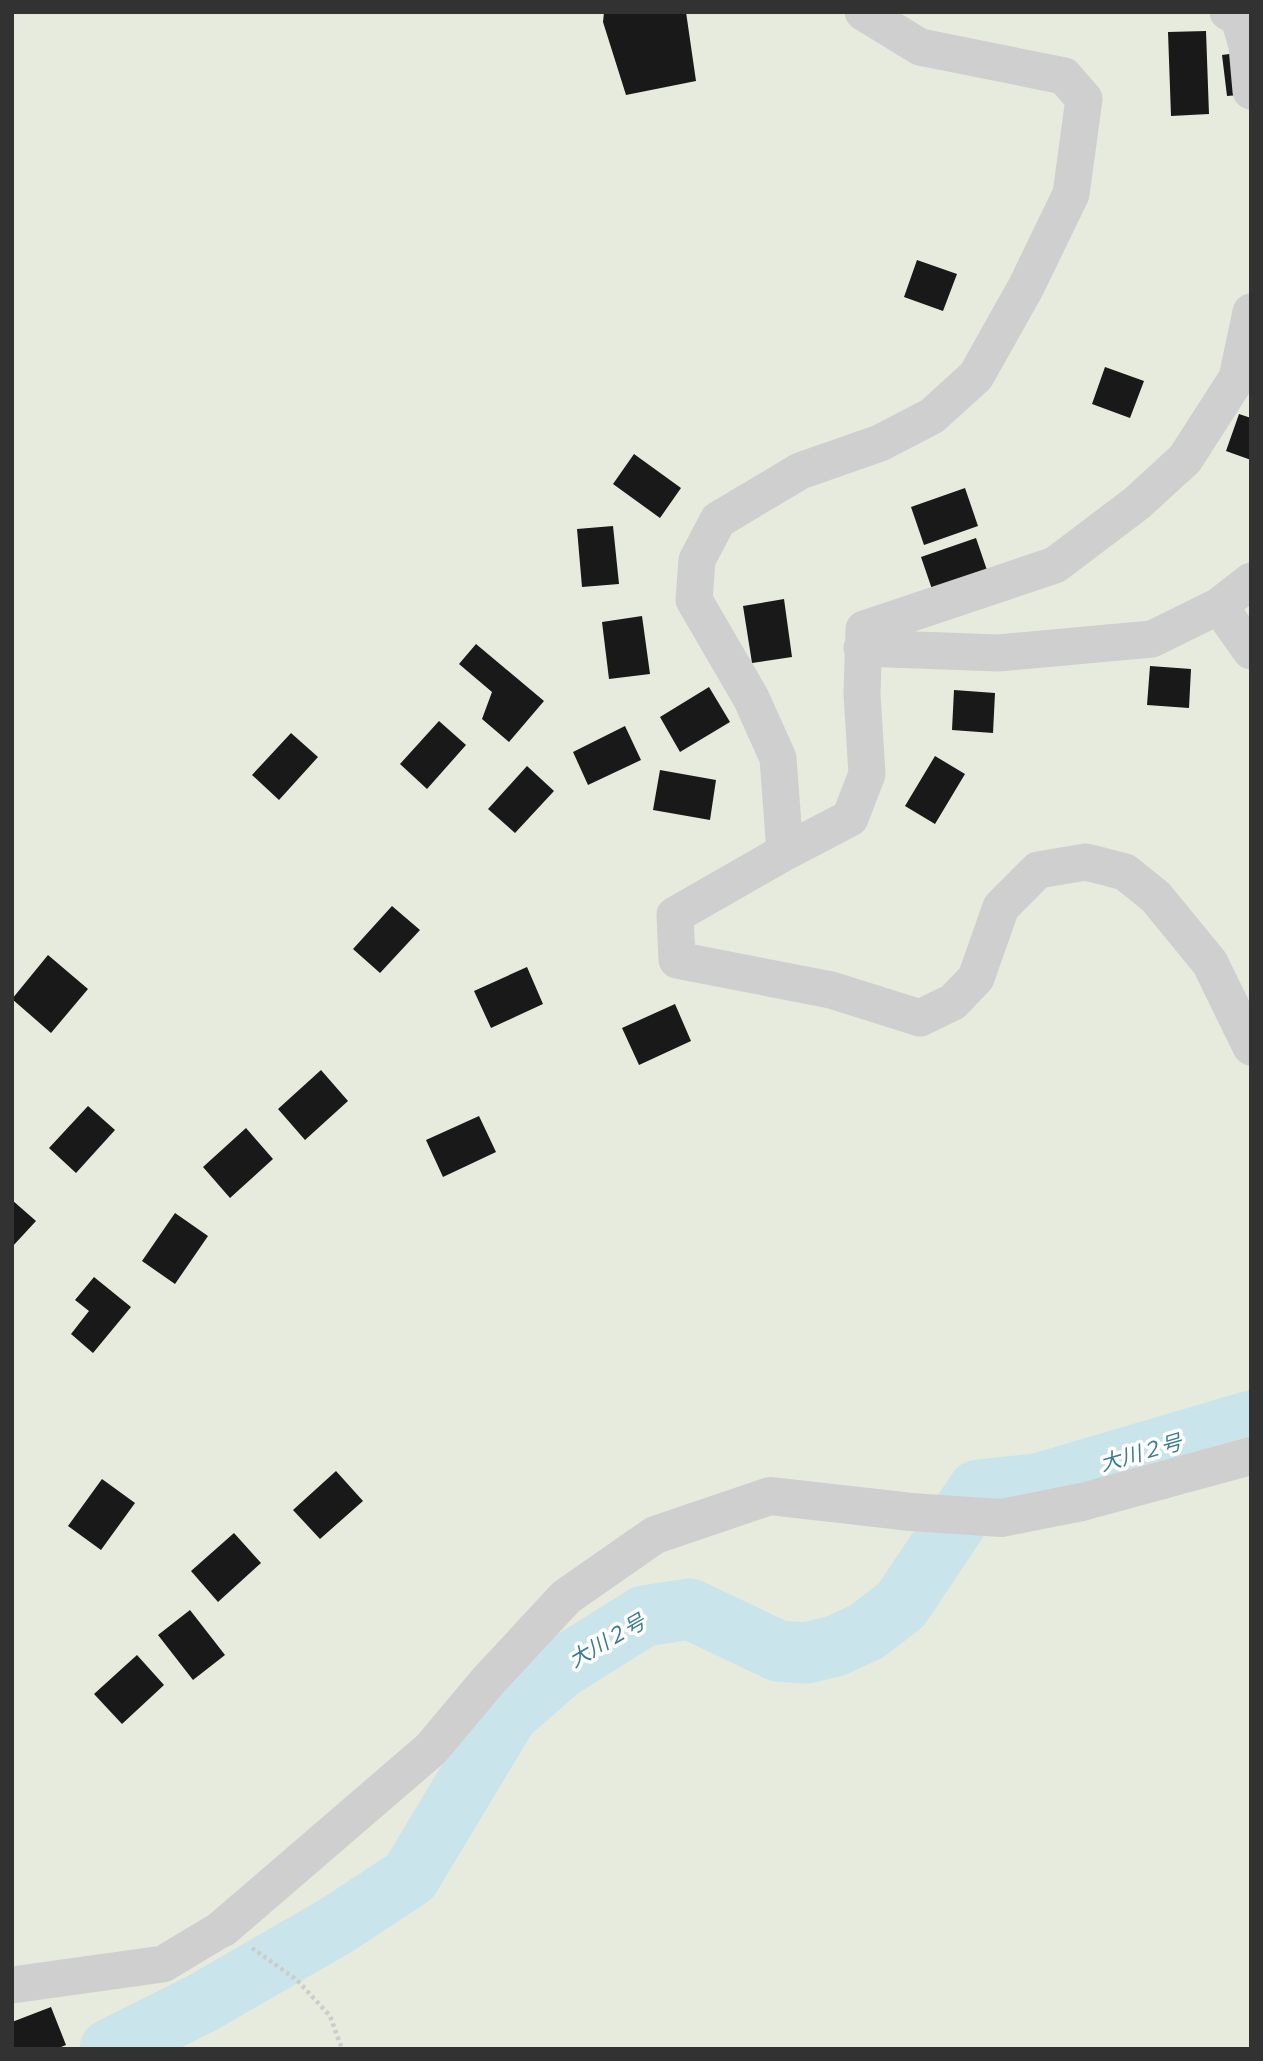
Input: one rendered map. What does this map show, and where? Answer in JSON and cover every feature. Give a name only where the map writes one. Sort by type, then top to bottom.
[{"type":"street","points":[[785,852],[778,758],[751,698],[694,600],[697,560],[718,520],[800,471],[880,443],[932,416],[976,376],[1026,287],[1071,194],[1084,100],[1065,76],[920,47],[863,12]]},
{"type":"street","points":[[1228,12],[1239,18],[1245,37],[1251,91]]},
{"type":"street","points":[[1251,312],[1237,378],[1185,458],[1137,503],[1055,565],[864,629],[862,694],[867,774],[849,818],[675,915],[677,960],[831,990],[919,1018],[953,1002],[976,978],[1001,907],[1038,870],[1086,862],[1125,872],[1156,897],[1210,963],[1251,1047]]},
{"type":"street","points":[[862,648],[998,653],[1152,639],[1219,606],[1251,581]]},
{"type":"street","points":[[1219,606],[1251,651]]},
{"type":"street","points":[[12,1985],[163,1964],[223,1927],[431,1749],[488,1681],[566,1597],[654,1535],[770,1496],[911,1513],[1002,1518],[1082,1502],[1251,1456]]},
{"type":"path","points":[[254,1950],[297,1980],[330,2016],[342,2049]]},
{"type":"shaded area","points":[[12,12],[1251,12],[1251,2049],[12,2049]]},
{"type":"building","points":[[604,12],[686,12],[696,81],[626,95],[603,22]]},
{"type":"building","points":[[1206,31],[1209,114],[1171,116],[1168,32]]},
{"type":"building","points":[[1251,51],[1251,94],[1227,96],[1222,55]]},
{"type":"building","points":[[917,260],[957,274],[943,311],[904,297]]},
{"type":"building","points":[[1105,367],[1144,381],[1130,418],[1092,404]]},
{"type":"building","points":[[1239,414],[1251,418],[1251,460],[1226,451]]},
{"type":"building","points":[[634,454],[681,488],[660,518],[613,484]]},
{"type":"building","points":[[965,488],[978,526],[924,545],[911,507]]},
{"type":"building","points":[[613,526],[619,584],[582,587],[577,529]]},
{"type":"building","points":[[976,538],[989,576],[934,595],[921,557]]},
{"type":"building","points":[[784,599],[792,657],[752,663],[743,606]]},
{"type":"building","points":[[642,616],[650,674],[609,679],[602,622]]},
{"type":"building","points":[[476,644],[544,701],[509,742],[482,719],[492,692],[459,664]]},
{"type":"building","points":[[1150,666],[1191,669],[1189,708],[1147,705]]},
{"type":"building","points":[[709,687],[730,722],[680,752],[660,717]]},
{"type":"building","points":[[954,690],[995,693],[993,733],[952,730]]},
{"type":"building","points":[[439,721],[466,745],[427,789],[400,764]]},
{"type":"building","points":[[625,726],[641,760],[588,785],[573,752]]},
{"type":"building","points":[[291,733],[318,757],[279,800],[252,775]]},
{"type":"building","points":[[935,756],[965,774],[935,824],[905,806]]},
{"type":"building","points":[[527,766],[554,791],[515,833],[488,809]]},
{"type":"building","points":[[660,770],[716,780],[710,820],[653,810]]},
{"type":"building","points":[[392,906],[420,930],[380,973],[353,949]]},
{"type":"building","points":[[48,955],[88,989],[51,1033],[12,999]]},
{"type":"building","points":[[527,967],[543,1004],[491,1028],[474,991]]},
{"type":"building","points":[[675,1004],[691,1041],[639,1065],[622,1028]]},
{"type":"building","points":[[321,1070],[348,1101],[305,1140],[278,1109]]},
{"type":"building","points":[[88,1106],[115,1130],[76,1173],[49,1148]]},
{"type":"building","points":[[479,1116],[496,1152],[443,1177],[426,1140]]},
{"type":"building","points":[[246,1128],[273,1159],[230,1198],[203,1167]]},
{"type":"building","points":[[12,1200],[36,1221],[12,1247]]},
{"type":"building","points":[[175,1213],[208,1236],[175,1284],[142,1261]]},
{"type":"building","points":[[94,1277],[131,1307],[93,1353],[71,1334],[89,1311],[75,1300]]},
{"type":"building","points":[[336,1471],[363,1501],[320,1539],[293,1510]]},
{"type":"building","points":[[102,1479],[135,1503],[101,1550],[68,1526]]},
{"type":"building","points":[[234,1533],[261,1563],[218,1602],[191,1571]]},
{"type":"building","points":[[190,1610],[225,1655],[193,1680],[158,1635]]},
{"type":"building","points":[[137,1655],[164,1685],[122,1724],[94,1694]]},
{"type":"building","points":[[51,2007],[66,2045],[56,2049],[12,2049],[12,2022]]},
{"type":"waterway","name":"大川２号","points":[[110,2049],[202,2003],[337,1925],[410,1877],[508,1714],[561,1668],[644,1616],[690,1609],[778,1651],[806,1653],[835,1646],[866,1632],[901,1605],[978,1490],[1037,1484],[1251,1421]]}]
